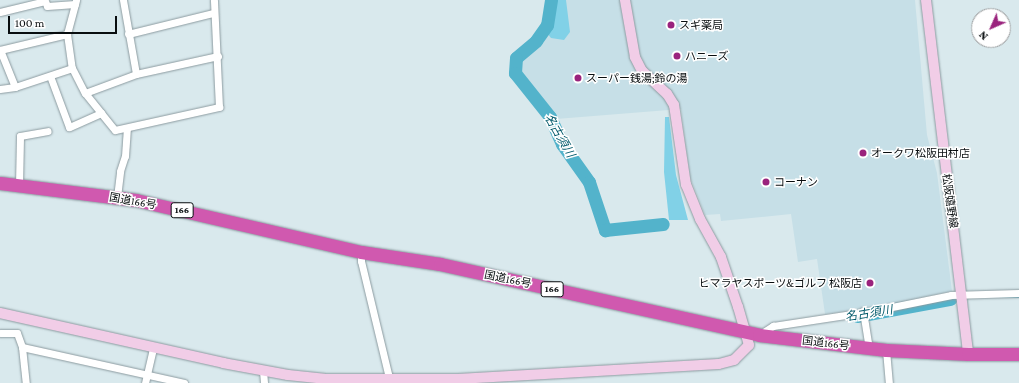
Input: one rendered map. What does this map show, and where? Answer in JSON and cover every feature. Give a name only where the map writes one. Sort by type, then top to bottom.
[{"type":"highway","name":"国道166号","points":[[0,182],[116,197],[204,215],[361,252],[440,264],[743,330],[758,335],[886,350],[968,354],[1019,354]]},
{"type":"street","points":[[123,0],[136,74]]},
{"type":"street","points":[[0,12],[45,1],[46,6],[75,2],[67,34],[72,68],[85,93],[115,130],[219,107],[218,56],[213,13],[214,0]]},
{"type":"street","points":[[0,313],[263,371],[324,379],[390,382],[458,379],[719,364],[734,360],[745,352],[749,345],[743,330],[724,265],[700,219],[686,185],[674,105],[667,94],[642,71],[635,57],[625,0]]},
{"type":"street","name":"松阪嬉野線","points":[[926,0],[968,354]]},
{"type":"street","points":[[128,34],[213,13]]},
{"type":"street","points":[[14,87],[0,49],[67,34]]},
{"type":"street","points":[[85,93],[136,74],[218,56]]},
{"type":"street","points":[[0,89],[14,87],[72,68]]},
{"type":"street","points":[[50,76],[69,126],[101,113]]},
{"type":"street","points":[[116,197],[120,171],[126,156],[127,128]]},
{"type":"street","points":[[19,185],[20,136],[48,131]]},
{"type":"street","points":[[361,252],[361,261],[390,382]]},
{"type":"street","points":[[758,335],[773,326],[863,313],[962,294],[1019,293]]},
{"type":"street","points":[[863,313],[869,348]]},
{"type":"street","points":[[0,333],[17,333],[22,347],[26,383]]},
{"type":"street","points":[[22,347],[184,383]]},
{"type":"street","points":[[145,383],[153,347]]},
{"type":"street","points":[[886,350],[889,383]]},
{"type":"street","points":[[263,371],[264,383]]},
{"type":"shaded area","points":[[555,0],[915,0],[927,135],[937,173],[952,291],[872,308],[825,314],[817,259],[798,262],[791,214],[721,221],[720,214],[705,215],[690,177],[681,109],[556,119],[519,68],[519,62],[547,33]]},
{"type":"shaded area","points":[[556,0],[566,0],[570,32],[564,40],[551,38],[547,33]]},
{"type":"shaded area","points":[[665,117],[669,117],[676,175],[688,220],[669,220],[664,172]]},
{"type":"waterway","name":"名古須川","points":[[551,0],[547,25],[536,41],[516,58],[515,73],[550,117],[562,144],[589,182],[605,230],[663,224]]},
{"type":"waterway","name":"名古須川","points":[[984,297],[1019,297]]},
{"type":"waterway","name":"名古須川","points":[[857,316],[950,299]]},
{"type":"place","name":"スギ薬局","points":[[671,25]]},
{"type":"place","name":"ハニーズ","points":[[677,56]]},
{"type":"place","name":"スーパー銭湯;鈴の湯","points":[[578,78]]},
{"type":"place","name":"オークワ松阪田村店","points":[[863,153]]},
{"type":"place","name":"コーナン","points":[[766,182]]},
{"type":"place","name":"ヒマラヤスポーツ&ゴルフ 松阪店","points":[[870,283]]}]
